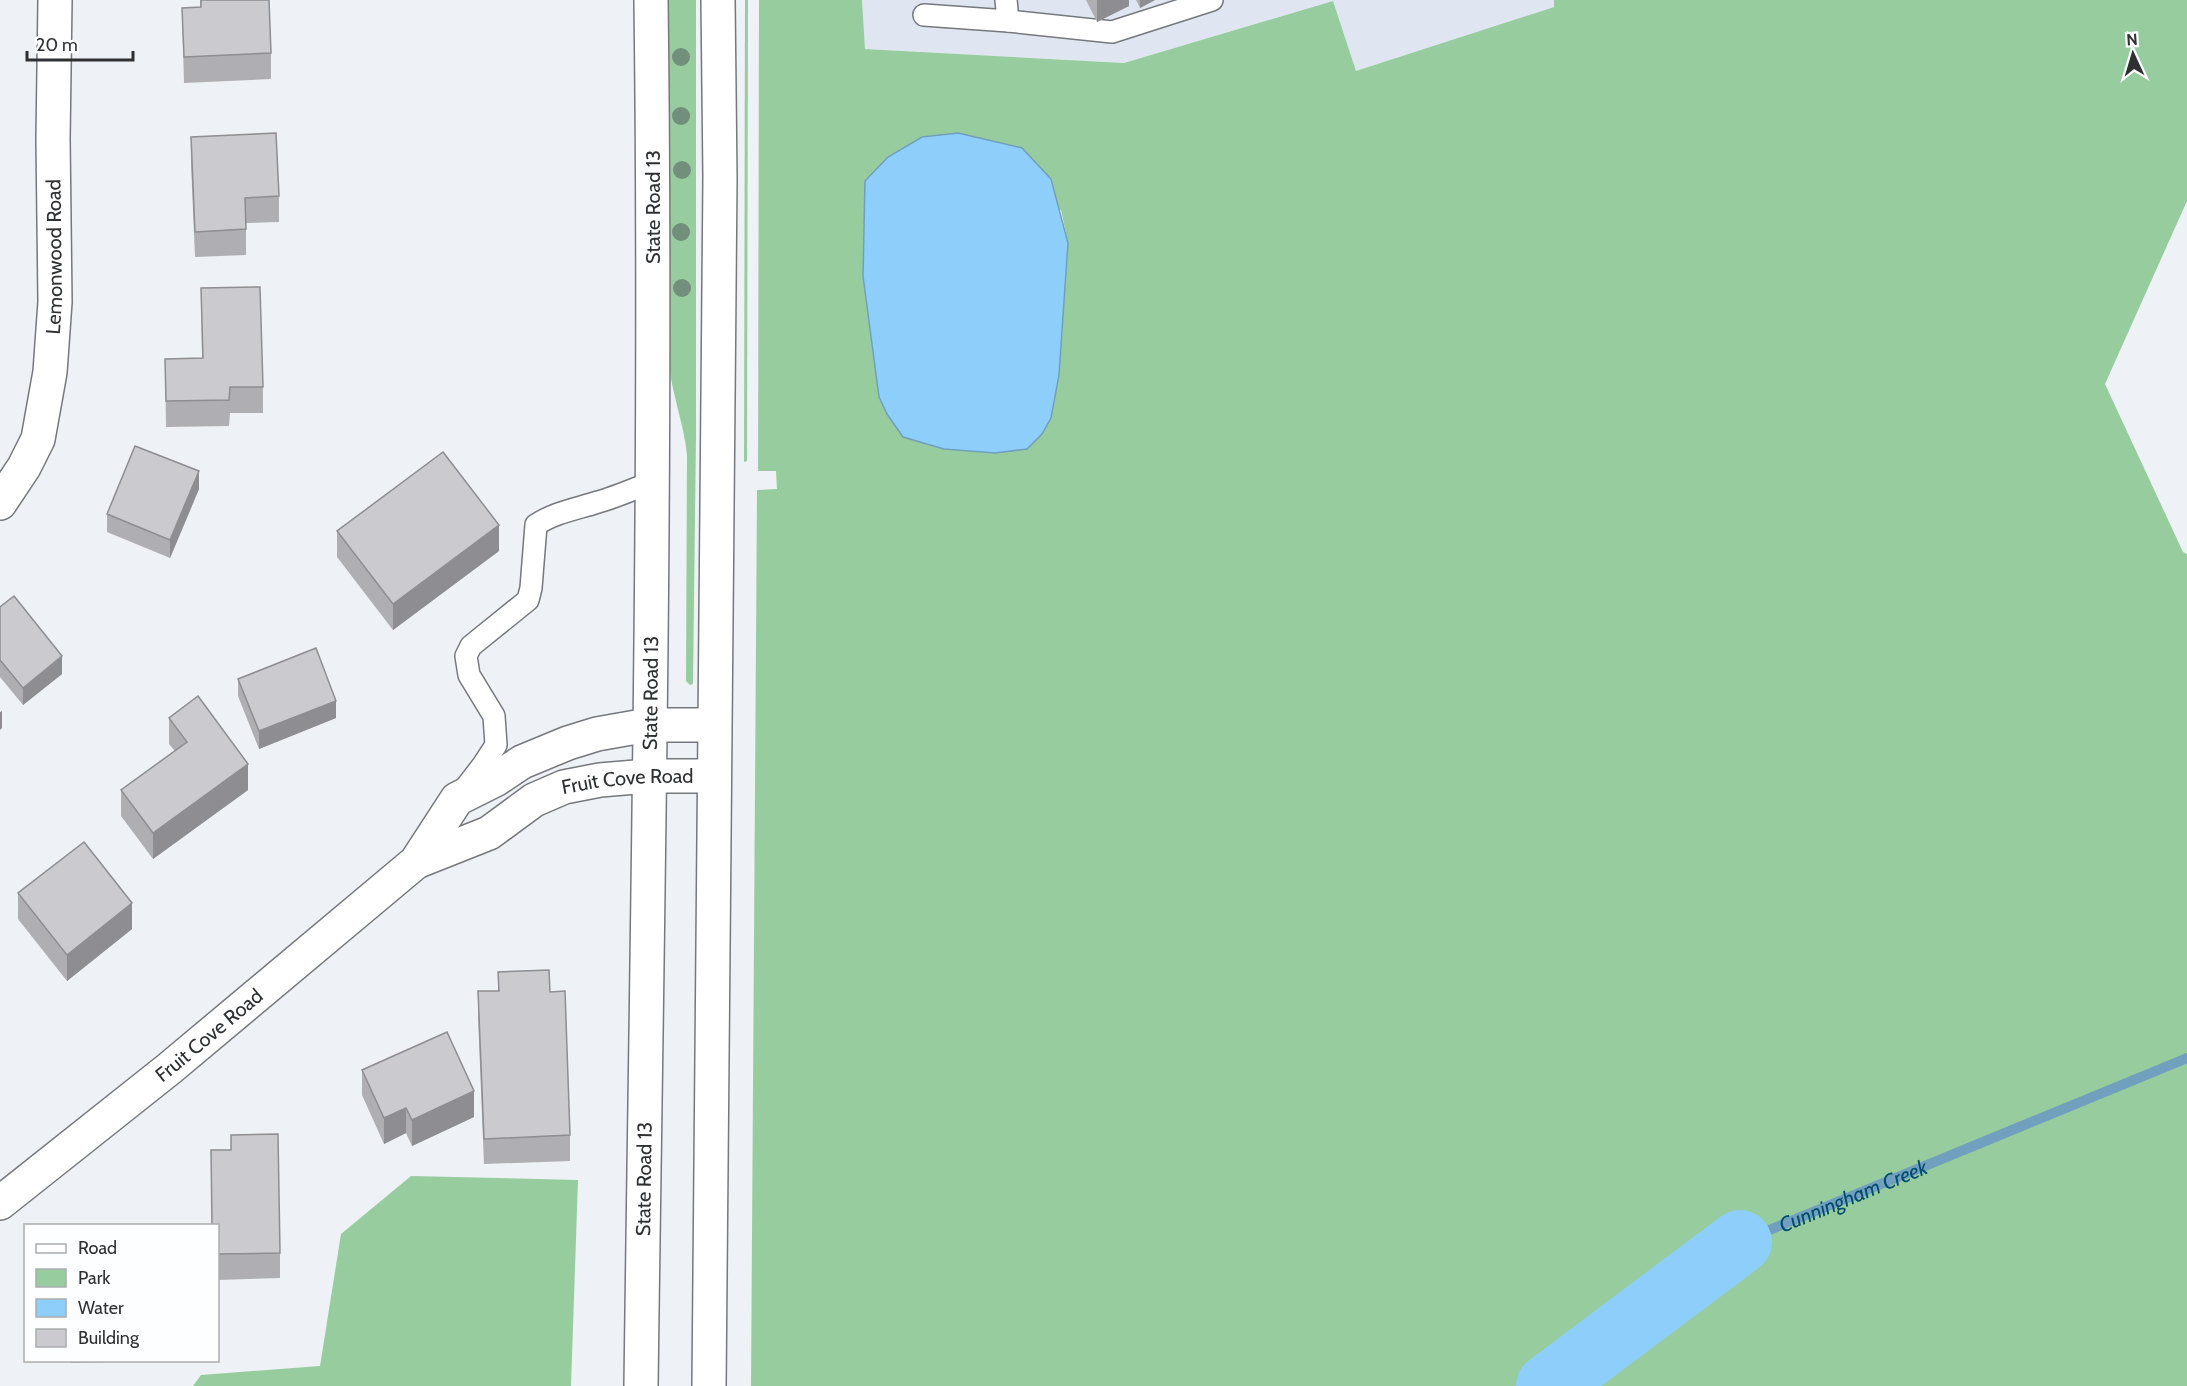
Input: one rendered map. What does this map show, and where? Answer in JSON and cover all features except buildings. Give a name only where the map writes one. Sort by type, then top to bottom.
[{"type":"main road","name":"Lemonwood Road","points":[[0,503],[24,467],[38,439],[50,372],[55,302],[53,139],[55,0]]},
{"type":"main road","name":"State Road 13","points":[[641,1386],[652,482],[651,0]]},
{"type":"main road","points":[[709,1386],[720,178],[718,0]]},
{"type":"main road","points":[[457,799],[495,780],[522,762],[597,734],[648,725],[714,725]]},
{"type":"main road","name":"Fruit Cove Road","points":[[416,862],[489,833],[534,800],[564,787],[600,780],[648,776],[714,776]]},
{"type":"main road","name":"Fruit Cove Road","points":[[0,1203],[170,1068],[416,862],[457,799]]},
{"type":"lane","points":[[924,15],[1007,10],[1112,32],[1212,0]]},
{"type":"lane","points":[[457,799],[496,745],[494,716],[469,675],[466,657],[471,646],[528,600],[536,525],[565,511],[597,503],[652,482]]},
{"type":"shaded area","points":[[862,0],[1554,0],[1554,7],[1356,72],[1333,1],[1124,63],[865,49]]},
{"type":"green space","points":[[668,0],[696,0],[696,436],[693,684],[690,685],[686,681],[687,455],[669,366]]},
{"type":"green space","points":[[745,0],[748,0],[747,461],[744,462]]},
{"type":"green space","points":[[759,0],[862,0],[865,49],[1124,63],[1333,1],[1356,71],[1554,7],[1554,0],[2187,0],[2187,201],[2105,384],[2183,552],[2187,554],[2187,1386],[751,1386],[757,490],[777,489],[776,471],[758,471]],"holes":[[[1061,210],[1068,243],[1059,375],[879,397],[863,276]]]},
{"type":"green space","points":[[411,1176],[578,1180],[571,1386],[193,1386],[201,1375],[320,1366],[341,1234]]},
{"type":"water","points":[[958,133],[1022,148],[1051,179],[1068,243],[1059,375],[1051,418],[1042,434],[1027,449],[995,453],[944,449],[903,437],[887,414],[879,397],[863,276],[865,181],[888,157],[922,137]]},
{"type":"waterway","name":"Cunningham Creek","points":[[1740,1242],[2187,1058]]},
{"type":"waterway","name":"Cunningham Creek","points":[[1548,1386],[1740,1242]]}]
